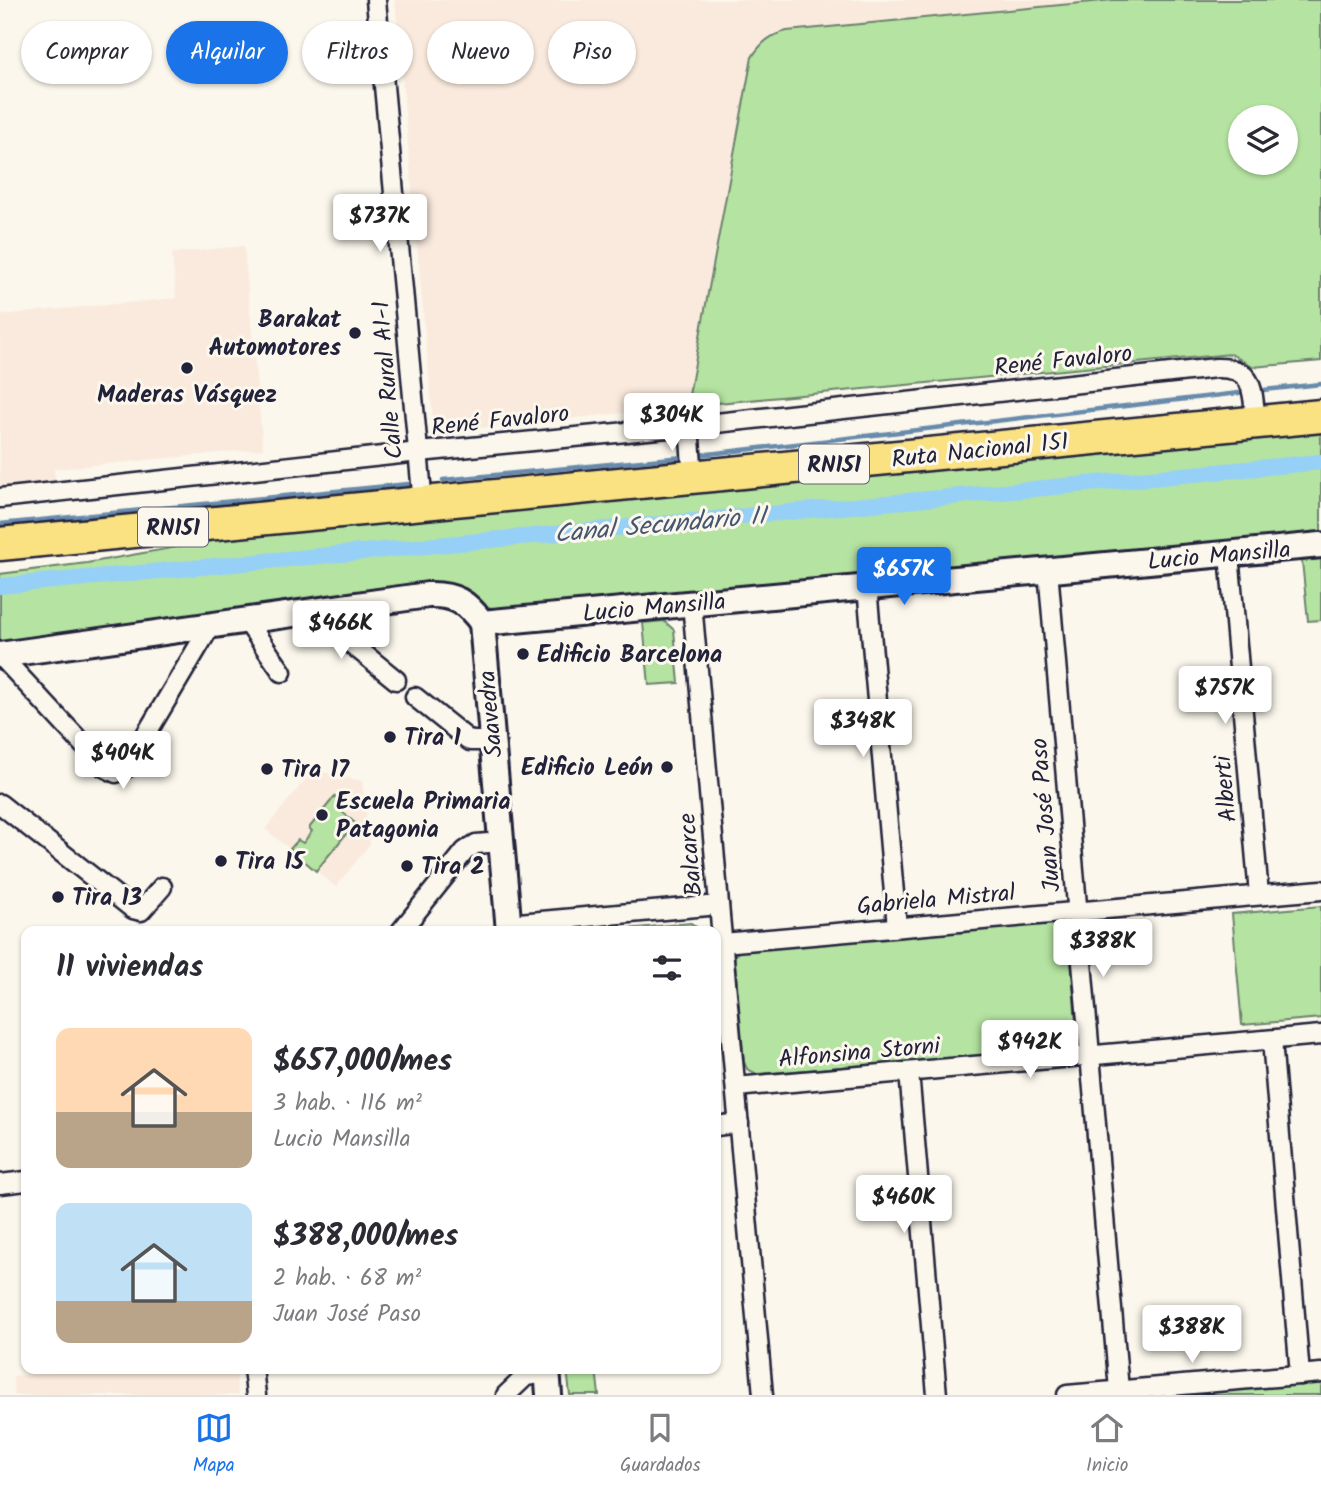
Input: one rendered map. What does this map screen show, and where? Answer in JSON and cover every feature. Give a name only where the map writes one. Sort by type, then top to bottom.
[{"type":"highway","name":"Ruta Nacional 151","points":[[4,558],[346,511],[1321,416]]},
{"type":"street","name":"Calle Rural A1-1","points":[[376,0],[423,504]]},
{"type":"street","name":"René Favaloro","points":[[0,498],[1224,368],[1240,372],[1249,380],[1256,423]]},
{"type":"street","points":[[689,426],[693,478]]},
{"type":"street","name":"Lucio Mansilla","points":[[482,622],[1321,545]]},
{"type":"street","name":"Alberti","points":[[1229,554],[1259,895]]},
{"type":"street","name":"Juan José Paso","points":[[1048,570],[1119,1390]]},
{"type":"street","points":[[867,587],[897,927]]},
{"type":"street","points":[[0,655],[441,594],[464,601],[482,622]]},
{"type":"street","name":"Balcarce","points":[[692,603],[763,1395]]},
{"type":"street","points":[[311,611],[396,680]]},
{"type":"street","points":[[246,621],[282,672]]},
{"type":"street","name":"Saavedra","points":[[482,622],[509,926]]},
{"type":"street","points":[[0,655],[104,767],[116,773],[126,768],[211,625]]},
{"type":"street","points":[[415,697],[470,741],[492,741]]},
{"type":"street","points":[[0,804],[133,909],[141,911],[162,887]]},
{"type":"street","points":[[405,926],[465,851],[476,845],[501,842]]},
{"type":"street","name":"Gabriela Mistral","points":[[723,943],[1321,890]]},
{"type":"street","points":[[527,926],[719,905]]},
{"type":"street","name":"Alfonsina Storni","points":[[736,1087],[1321,1035]]},
{"type":"street","points":[[1272,1040],[1300,1374]]},
{"type":"street","points":[[909,1072],[937,1395]]},
{"type":"street","points":[[721,1125],[739,1123]]},
{"type":"street","points":[[0,1184],[21,1182]]},
{"type":"street","points":[[1067,1395],[1321,1373]]},
{"type":"street","points":[[254,1374],[256,1395]]},
{"type":"street","points":[[506,1395],[526,1376],[548,1379]]},
{"type":"shaded area","points":[[395,0],[1113,0],[773,34],[761,43],[752,57],[687,406],[434,433],[403,84],[413,84],[413,21],[397,21]]},
{"type":"shaded area","points":[[244,246],[263,449],[54,469],[56,484],[0,489],[0,315],[176,298],[172,253]]},
{"type":"shaded area","name":"Escuela Primaria Patagonia","points":[[313,770],[362,781],[370,844],[336,887],[265,829]]},
{"type":"shaded area","points":[[236,1374],[238,1395],[14,1395],[13,1376]]},
{"type":"green space","points":[[1113,0],[1321,0],[1321,361],[1253,367],[1231,354],[687,406],[752,57],[759,47],[787,31]]},
{"type":"green space","points":[[1321,427],[1321,535],[497,610],[477,600],[0,643],[0,574],[87,563],[300,525]]},
{"type":"green space","points":[[1321,559],[1321,620],[1308,621],[1302,561]]},
{"type":"green space","points":[[664,621],[674,630],[679,683],[649,685],[643,623]]},
{"type":"green space","points":[[335,796],[341,801],[337,807],[355,823],[316,871],[290,849],[298,840],[303,843],[312,831],[309,828]]},
{"type":"green space","points":[[1321,906],[1321,1018],[1242,1025],[1232,914]]},
{"type":"green space","points":[[1057,921],[1067,928],[1069,936],[1077,1036],[1070,1048],[757,1074],[747,1069],[744,1062],[735,962],[735,955],[741,950]]},
{"type":"green space","points":[[691,923],[695,926],[659,926]]},
{"type":"green space","points":[[568,1374],[597,1374],[599,1395],[570,1395]]},
{"type":"green space","points":[[1321,1380],[1321,1395],[1154,1395]]},
{"type":"waterway","points":[[1264,390],[1321,384]]},
{"type":"waterway","points":[[699,455],[1239,393]]},
{"type":"waterway","points":[[443,480],[683,457]]},
{"type":"waterway","name":"Canal Secundario II","points":[[0,586],[1321,462]]},
{"type":"waterway","points":[[0,524],[408,484]]},
{"type":"place","name":"Barakat Automotores","points":[[355,333]]},
{"type":"place","name":"Maderas Vásquez","points":[[187,368]]},
{"type":"place","name":"Edificio Barcelona","points":[[523,654]]},
{"type":"place","name":"Tira 1","points":[[390,737]]},
{"type":"place","name":"Edificio León","points":[[667,767]]},
{"type":"place","name":"Tira 17","points":[[267,769]]},
{"type":"place","name":"Escuela Primaria Patagonia","points":[[322,815]]},
{"type":"place","name":"Tira 15","points":[[221,861]]},
{"type":"place","name":"Tira 2","points":[[407,866]]},
{"type":"place","name":"Tira 13","points":[[58,897]]}]
